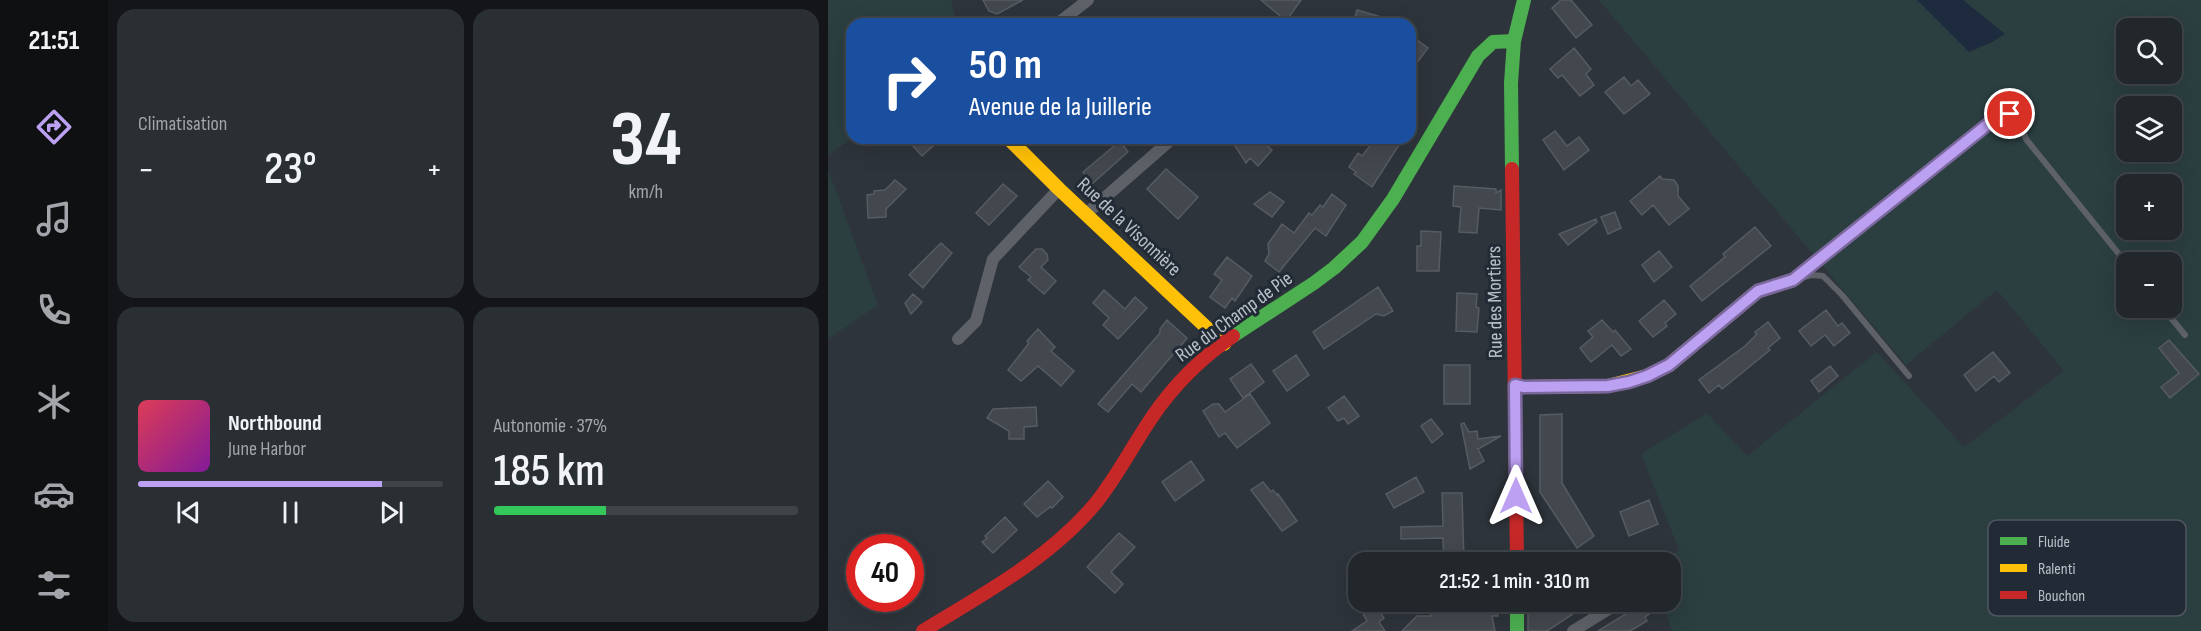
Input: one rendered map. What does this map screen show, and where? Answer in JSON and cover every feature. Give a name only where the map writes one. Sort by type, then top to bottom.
[{"type":"street","points":[[1065,18],[1089,0]]},
{"type":"street","name":"Rue des Mortiers","points":[[1517,552],[1511,83],[1514,41],[1524,0]]},
{"type":"street","name":"Rue du Champ de Pie","points":[[923,631],[1046,550],[1073,528],[1095,505],[1165,399],[1189,372],[1224,344],[1318,280],[1354,250],[1375,226],[1401,186],[1478,56],[1493,42],[1514,41]]},
{"type":"street","name":"Rue de la Visonnière","points":[[1014,144],[1224,344]]},
{"type":"street","points":[[1086,214],[1166,144]]},
{"type":"street","points":[[958,339],[976,321],[993,259],[1059,189]]},
{"type":"street","points":[[1515,385],[1524,387],[1608,386],[1647,376],[1669,365],[1758,291],[1793,280]]},
{"type":"street","points":[[1517,612],[1517,631]]},
{"type":"street","points":[[1573,631],[1604,612]]},
{"type":"lane","points":[[1793,280],[1992,121],[2001,115],[2010,114],[2018,120],[2026,139],[2117,252]]},
{"type":"lane","points":[[1793,280],[1812,275],[1823,276],[1842,295],[1910,376]]},
{"type":"lane","points":[[2171,318],[2185,335]]},
{"type":"shaded area","points":[[828,0],[951,0],[956,18],[846,18],[846,143],[828,155]]},
{"type":"shaded area","points":[[1599,0],[2201,0],[2201,631],[1672,631],[1666,612],[1681,612],[1681,552],[1676,552],[1679,550],[1641,454],[1707,413],[1747,456],[1877,352],[1964,447],[2064,371],[1997,290],[1906,365]]},
{"type":"shaded area","points":[[828,169],[878,305],[828,339]]},
{"type":"water","points":[[1917,0],[1963,0],[2005,34],[1969,52]]},
{"type":"building","points":[[983,0],[1023,0],[997,14],[989,11]]},
{"type":"building","points":[[1261,0],[1301,0],[1288,18],[1282,18]]},
{"type":"building","points":[[1561,0],[1571,0],[1592,25],[1576,38],[1552,8]]},
{"type":"building","points":[[1357,10],[1385,18],[1355,18]]},
{"type":"building","points":[[1416,39],[1428,48],[1416,64]]},
{"type":"building","points":[[1574,48],[1591,69],[1586,74],[1594,85],[1580,96],[1562,75],[1558,78],[1550,69]]},
{"type":"building","points":[[1624,77],[1631,86],[1638,80],[1650,94],[1624,114],[1605,92]]},
{"type":"building","points":[[1555,131],[1567,146],[1579,137],[1589,150],[1564,170],[1543,140]]},
{"type":"building","points":[[915,144],[935,144],[922,156],[913,146]]},
{"type":"building","points":[[1116,144],[1122,144],[1128,152],[1092,184],[1083,172]]},
{"type":"building","points":[[1234,144],[1265,144],[1272,150],[1258,166],[1250,158],[1246,163]]},
{"type":"building","points":[[1371,144],[1399,145],[1372,187],[1354,174],[1356,172],[1349,167],[1358,153],[1362,156]]},
{"type":"building","points":[[1166,169],[1198,197],[1178,219],[1147,189]]},
{"type":"building","points":[[1660,176],[1662,179],[1674,180],[1678,186],[1678,196],[1689,209],[1669,225],[1653,205],[1642,215],[1630,201]]},
{"type":"building","points":[[895,180],[906,189],[886,209],[886,217],[868,218],[867,195],[874,194],[874,191],[885,190]]},
{"type":"building","points":[[1003,184],[1017,196],[989,225],[976,213]]},
{"type":"building","points":[[1454,186],[1496,189],[1496,193],[1501,190],[1501,210],[1479,208],[1477,233],[1459,232],[1461,207],[1453,206]]},
{"type":"building","points":[[1270,192],[1284,202],[1272,217],[1254,204]]},
{"type":"building","points":[[1332,194],[1346,205],[1326,236],[1315,228],[1279,272],[1265,261],[1269,254],[1268,244],[1282,224],[1294,233],[1309,213],[1312,215],[1320,205],[1323,207]]},
{"type":"building","points":[[1615,212],[1621,228],[1608,234],[1601,217]]},
{"type":"building","points":[[1596,219],[1597,222],[1568,245],[1559,234]]},
{"type":"building","points":[[1755,227],[1771,246],[1702,301],[1690,286],[1725,257],[1723,254]]},
{"type":"building","points":[[1421,231],[1441,232],[1439,271],[1417,271],[1417,246],[1421,246]]},
{"type":"building","points":[[941,243],[952,253],[923,288],[909,275]]},
{"type":"building","points":[[1036,249],[1042,249],[1047,254],[1048,260],[1041,267],[1056,281],[1044,294],[1028,280],[1031,277],[1019,267]]},
{"type":"building","points":[[1659,251],[1672,267],[1654,282],[1642,265]]},
{"type":"building","points":[[1227,257],[1252,276],[1235,301],[1232,298],[1225,308],[1210,297],[1222,280],[1214,274]]},
{"type":"building","points":[[1378,287],[1393,311],[1384,316],[1376,314],[1324,349],[1313,332]]},
{"type":"building","points":[[1104,290],[1125,309],[1135,297],[1147,308],[1118,339],[1103,325],[1109,318],[1093,303]]},
{"type":"building","points":[[1457,293],[1477,294],[1476,307],[1479,308],[1477,332],[1456,331]]},
{"type":"building","points":[[913,294],[922,302],[911,314],[905,303]]},
{"type":"building","points":[[1664,300],[1676,314],[1665,323],[1667,326],[1653,337],[1639,321]]},
{"type":"building","points":[[1826,310],[1838,326],[1842,323],[1850,333],[1834,346],[1825,335],[1811,346],[1799,331]]},
{"type":"building","points":[[1167,320],[1187,338],[1141,392],[1132,384],[1108,412],[1098,404],[1160,333],[1160,329]]},
{"type":"building","points":[[1602,320],[1613,332],[1615,330],[1631,349],[1621,356],[1612,345],[1591,362],[1580,348],[1593,337],[1588,331]]},
{"type":"building","points":[[1768,322],[1780,338],[1768,348],[1770,350],[1722,389],[1719,385],[1709,393],[1699,380],[1745,346],[1757,334],[1755,332]]},
{"type":"building","points":[[1038,329],[1055,347],[1051,351],[1074,371],[1061,386],[1038,366],[1021,381],[1008,370]]},
{"type":"building","points":[[2169,340],[2199,374],[2170,398],[2161,387],[2179,373],[2159,348]]},
{"type":"building","points":[[1993,352],[2010,373],[1999,382],[1994,376],[1976,391],[1964,375]]},
{"type":"building","points":[[1296,355],[1309,375],[1287,391],[1273,371]]},
{"type":"building","points":[[1251,364],[1264,382],[1243,398],[1230,379]]},
{"type":"building","points":[[1444,365],[1470,365],[1470,404],[1444,404]]},
{"type":"building","points":[[1830,366],[1838,376],[1819,392],[1811,381]]},
{"type":"building","points":[[1250,394],[1270,423],[1237,448],[1225,433],[1219,437],[1203,411],[1213,404],[1219,404],[1225,412]]},
{"type":"building","points":[[1344,396],[1359,416],[1348,424],[1344,418],[1338,421],[1328,408]]},
{"type":"building","points":[[1036,407],[1037,426],[1024,427],[1024,439],[1009,439],[1009,431],[987,418],[993,409]]},
{"type":"building","points":[[1562,414],[1562,483],[1594,536],[1577,548],[1540,492],[1540,415]]},
{"type":"building","points":[[1431,419],[1443,434],[1432,443],[1421,426]]},
{"type":"building","points":[[1464,423],[1469,432],[1477,431],[1478,439],[1501,436],[1478,449],[1484,461],[1470,469],[1461,424]]},
{"type":"building","points":[[1191,461],[1204,480],[1175,501],[1162,482]]},
{"type":"building","points":[[1416,477],[1424,492],[1394,508],[1386,494]]},
{"type":"building","points":[[1048,481],[1063,497],[1052,508],[1050,507],[1037,517],[1024,504]]},
{"type":"building","points":[[1263,482],[1271,492],[1273,490],[1278,494],[1297,521],[1282,531],[1251,490]]},
{"type":"building","points":[[1442,493],[1462,493],[1464,552],[1444,552],[1443,538],[1401,539],[1401,527],[1443,526]]},
{"type":"building","points":[[1649,500],[1658,524],[1629,536],[1620,512]]},
{"type":"building","points":[[1005,517],[1017,530],[993,553],[982,542],[987,538],[985,536]]},
{"type":"building","points":[[1119,533],[1135,547],[1111,572],[1123,584],[1115,593],[1087,567]]},
{"type":"building","points":[[1380,612],[1384,618],[1379,622],[1385,631],[1352,631],[1367,621],[1363,614]]},
{"type":"building","points":[[1430,612],[1497,612],[1498,616],[1492,616],[1495,631],[1402,631],[1417,616],[1431,616]]},
{"type":"building","points":[[1528,612],[1576,612],[1547,631],[1528,631]]},
{"type":"building","points":[[1629,612],[1652,612],[1645,617],[1647,621],[1630,631],[1598,631]]},
{"type":"traffic: fast","points":[[1512,169],[1511,83],[1514,41],[1524,0]]},
{"type":"traffic: fast","points":[[1233,336],[1314,283],[1362,242],[1393,199],[1478,56],[1493,42],[1514,41]]},
{"type":"traffic: fast","points":[[1517,612],[1517,631]]},
{"type":"traffic: slow","points":[[1014,144],[1224,344]]},
{"type":"traffic: slow","points":[[1515,385],[1524,387],[1608,386],[1647,376],[1669,365],[1758,291],[1793,280]]},
{"type":"traffic: jam","points":[[1512,169],[1517,552]]},
{"type":"traffic: jam","points":[[923,631],[1036,559],[1077,524],[1104,492],[1145,427],[1171,392],[1196,366],[1233,336]]},
{"type":"route","points":[[1516,496],[1515,385],[1524,387],[1608,386],[1647,376],[1669,365],[1758,291],[1793,280],[1992,121],[2001,115],[2010,114]]}]
